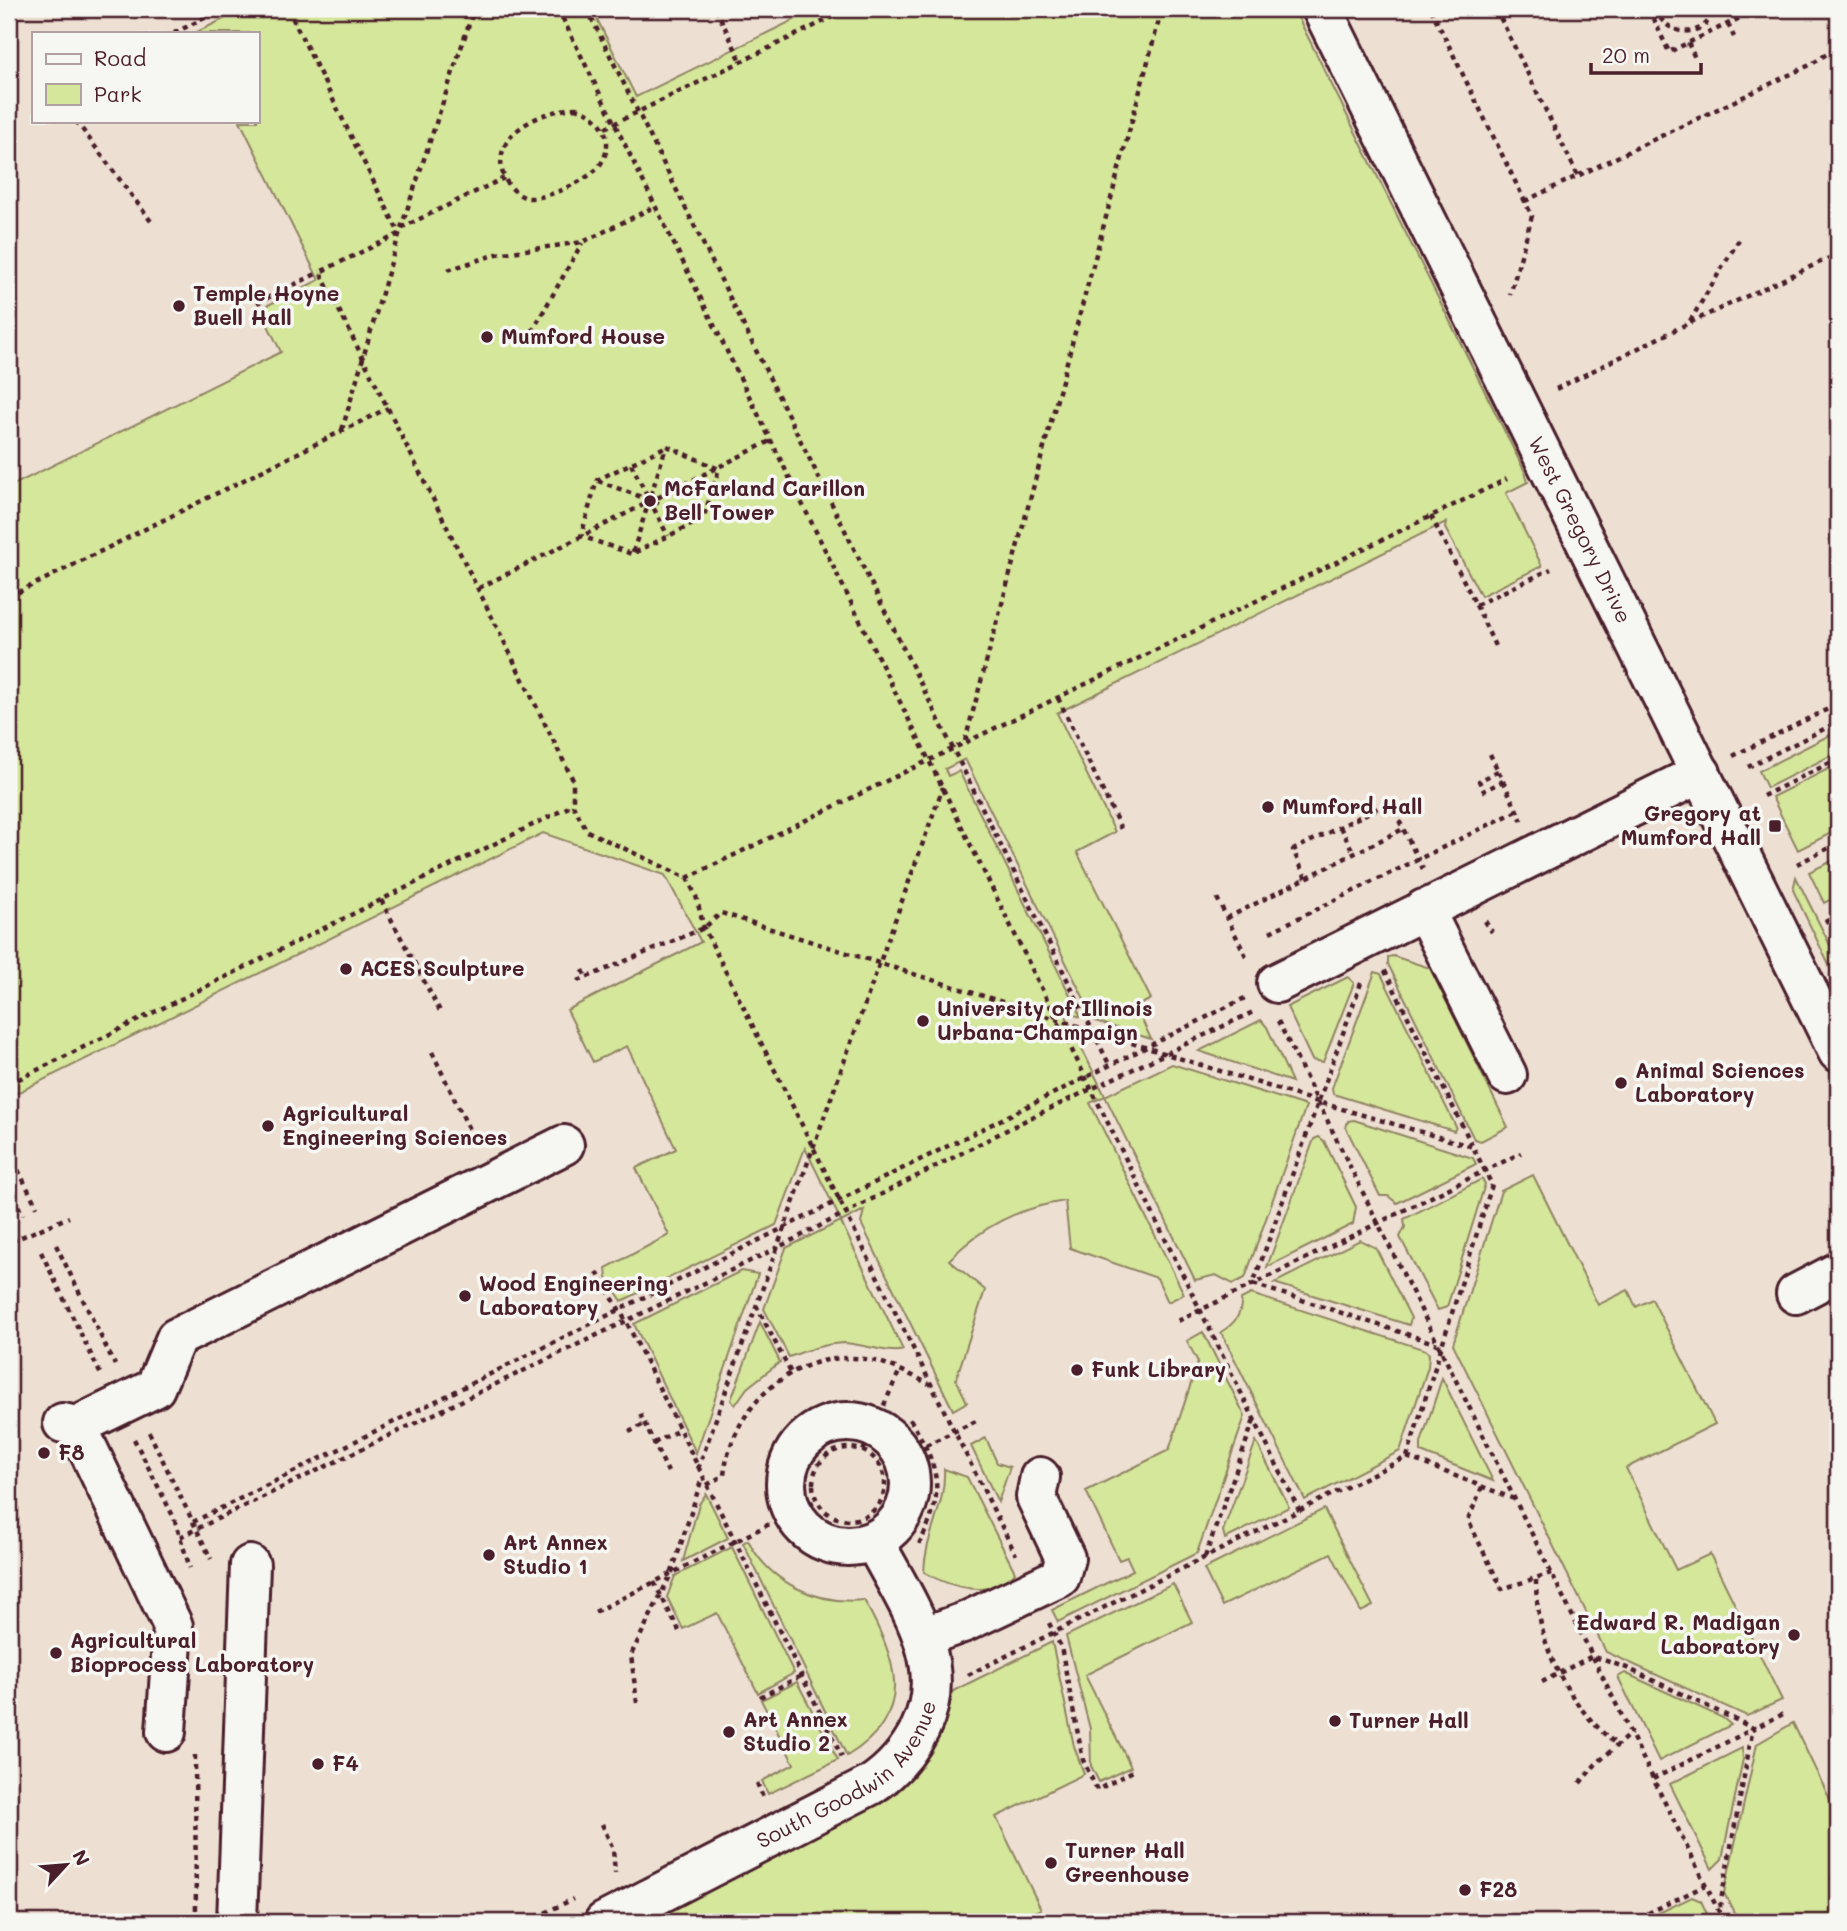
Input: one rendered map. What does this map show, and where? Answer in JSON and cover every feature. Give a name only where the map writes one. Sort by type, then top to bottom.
[{"type":"street","name":"West Gregory Drive","points":[[1322,9],[1714,766],[1838,1052]]},
{"type":"street","points":[[1270,992],[1432,905],[1714,766]]},
{"type":"street","points":[[1432,905],[1507,1075]]},
{"type":"street","points":[[166,1732],[173,1626],[70,1424],[155,1388],[176,1338],[564,1145]]},
{"type":"street","points":[[1796,1294],[1838,1272]]},
{"type":"street","points":[[841,1423],[857,1423],[868,1440],[896,1445],[904,1456],[909,1476],[909,1496],[902,1515],[890,1531],[874,1541],[847,1546],[821,1540],[800,1523],[805,1506],[787,1496],[790,1463],[810,1436],[841,1423]]},
{"type":"street","points":[[923,1637],[965,1622],[1060,1577],[1065,1558],[1036,1497],[1040,1476]]},
{"type":"street","name":"South Goodwin Avenue","points":[[593,1909],[889,1773],[916,1737],[925,1718],[932,1692],[931,1663],[923,1637],[874,1541]]},
{"type":"street","points":[[237,1922],[250,1565]]},
{"type":"path","points":[[176,32],[223,9]]},
{"type":"path","points":[[288,9],[400,231]]},
{"type":"path","points":[[342,430],[361,355],[474,9]]},
{"type":"path","points":[[558,9],[1300,1512]]},
{"type":"path","points":[[587,9],[1109,1064]]},
{"type":"path","points":[[716,9],[741,61]]},
{"type":"path","points":[[604,128],[849,9]]},
{"type":"path","points":[[965,742],[1162,9]]},
{"type":"path","points":[[1432,9],[1532,216],[1510,295]]},
{"type":"path","points":[[1496,9],[1578,176]]},
{"type":"path","points":[[1649,9],[1670,52],[1742,17],[1738,9]]},
{"type":"path","points":[[1655,9],[1665,26],[1685,33],[1705,26],[1716,9]]},
{"type":"path","points":[[1728,24],[1734,37]]},
{"type":"path","points":[[1688,43],[1695,58]]},
{"type":"path","points":[[1525,201],[1812,64],[1838,46]]},
{"type":"path","points":[[575,108],[587,110],[604,128],[607,142],[601,164],[593,173],[543,198],[519,194],[504,178],[501,158],[504,144],[523,126],[552,112],[575,108]]},
{"type":"path","points":[[77,122],[153,224]]},
{"type":"path","points":[[257,303],[504,178]]},
{"type":"path","points":[[448,270],[497,254],[583,242],[656,206]]},
{"type":"path","points":[[1689,323],[1740,238]]},
{"type":"path","points":[[517,344],[529,337],[583,242]]},
{"type":"path","points":[[1556,389],[1689,323],[1838,254]]},
{"type":"path","points":[[320,272],[573,780],[573,804],[587,831],[687,878],[704,928],[1055,1633],[1061,1647],[1083,1760],[1097,1790],[1133,1772]]},
{"type":"path","points":[[9,597],[387,408]]},
{"type":"path","points":[[479,588],[772,440]]},
{"type":"path","points":[[667,446],[719,469]]},
{"type":"path","points":[[581,536],[597,480],[667,446]]},
{"type":"path","points":[[632,554],[667,446]]},
{"type":"path","points":[[631,464],[668,537]]},
{"type":"path","points":[[581,536],[632,554],[668,537],[703,519],[719,469]]},
{"type":"path","points":[[687,878],[1507,479]]},
{"type":"path","points":[[597,480],[703,519]]},
{"type":"path","points":[[1430,516],[1495,646]]},
{"type":"path","points":[[1476,606],[1550,569]]},
{"type":"path","points":[[1058,698],[1121,829]]},
{"type":"path","points":[[1714,766],[1838,704]]},
{"type":"path","points":[[1748,767],[1838,722]]},
{"type":"path","points":[[1490,754],[1538,853]]},
{"type":"path","points":[[1763,796],[1838,759]]},
{"type":"path","points":[[1499,771],[1479,781],[1484,791],[1503,781]]},
{"type":"path","points":[[698,1469],[943,787]]},
{"type":"path","points":[[1306,878],[1293,850],[1390,803],[1417,858],[1432,905]]},
{"type":"path","points":[[9,1084],[573,804]]},
{"type":"path","points":[[1270,932],[1517,811]]},
{"type":"path","points":[[1340,827],[1354,853]]},
{"type":"path","points":[[1227,918],[1403,829]]},
{"type":"path","points":[[1797,864],[1837,844]]},
{"type":"path","points":[[1217,898],[1270,992],[1318,1102],[1724,1922]]},
{"type":"path","points":[[381,900],[441,1013]]},
{"type":"path","points":[[578,981],[704,928],[721,913],[1318,1102],[1474,1147]]},
{"type":"path","points":[[1825,922],[1838,915]]},
{"type":"path","points":[[958,1680],[1408,1457],[1492,1185],[1384,967]]},
{"type":"path","points":[[583,970],[586,977]]},
{"type":"path","points":[[1253,1284],[1365,972]]},
{"type":"path","points":[[193,1522],[1109,1064],[1270,992]]},
{"type":"path","points":[[180,1537],[778,1248],[1167,1053],[1270,992]]},
{"type":"path","points":[[432,1052],[493,1180]]},
{"type":"path","points":[[9,1152],[37,1208]]},
{"type":"path","points":[[1178,1321],[1521,1153]]},
{"type":"path","points":[[9,1188],[23,1215]]},
{"type":"path","points":[[12,1241],[68,1217]]},
{"type":"path","points":[[597,1272],[626,1321],[846,1764]]},
{"type":"path","points":[[1253,1284],[1438,1345]]},
{"type":"path","points":[[756,1305],[791,1373]]},
{"type":"path","points":[[707,1485],[724,1475],[734,1436],[753,1405],[773,1384],[811,1363],[849,1358],[878,1362],[931,1385]]},
{"type":"path","points":[[805,1506],[823,1459],[868,1440],[900,1370]]},
{"type":"path","points":[[640,1414],[668,1472]]},
{"type":"path","points":[[910,1419],[926,1445],[937,1472],[938,1492],[928,1526],[918,1545],[918,1557]]},
{"type":"path","points":[[1205,1558],[1254,1419]]},
{"type":"path","points":[[926,1445],[976,1421]]},
{"type":"path","points":[[629,1432],[644,1424]]},
{"type":"path","points":[[654,1443],[679,1430]]},
{"type":"path","points":[[595,1612],[805,1506],[849,1520],[859,1519],[877,1507],[882,1498],[884,1477],[868,1440]]},
{"type":"path","points":[[1408,1457],[1515,1499]]},
{"type":"path","points":[[637,1703],[631,1655],[662,1597],[672,1572],[702,1477]]},
{"type":"path","points":[[1482,1487],[1468,1520],[1502,1589],[1551,1573]]},
{"type":"path","points":[[1536,1580],[1538,1621],[1559,1673],[1586,1716],[1616,1744]]},
{"type":"path","points":[[654,1582],[679,1631]]},
{"type":"path","points":[[1542,1682],[1592,1656],[1627,1668],[1753,1728]]},
{"type":"path","points":[[760,1697],[801,1676]]},
{"type":"path","points":[[1653,1779],[1787,1712]]},
{"type":"path","points":[[1719,1912],[1753,1728]]},
{"type":"path","points":[[1580,1783],[1616,1744],[1631,1733]]},
{"type":"path","points":[[754,1810],[766,1804],[757,1783]]},
{"type":"path","points":[[602,1824],[613,1849],[615,1878],[626,1873]]},
{"type":"path","points":[[1630,1922],[1706,1885]]},
{"type":"path","points":[[527,1922],[593,1909]]},
{"type":"shaded area","name":"University of Illinois Urbana-Champaign","points":[[9,9],[1838,9],[1838,1922],[9,1922]]},
{"type":"green space","points":[[244,9],[592,9],[636,97],[816,9],[1294,9],[1524,470],[1528,482],[1506,493],[1542,566],[1481,596],[1445,528],[1446,522],[1057,713],[1115,832],[1077,852],[1151,999],[1136,1007],[1151,1039],[1095,1021],[965,759],[945,769],[948,776],[959,771],[1081,1017],[1064,1012],[1105,1096],[1090,1103],[1184,1294],[1168,1302],[1157,1278],[1070,1248],[1065,1201],[1032,1208],[1002,1220],[974,1237],[949,1260],[985,1290],[956,1379],[967,1402],[953,1410],[861,1223],[864,1210],[841,1222],[903,1350],[892,1351],[843,1343],[815,1348],[789,1357],[764,1309],[786,1248],[841,1221],[805,1148],[776,1225],[622,1301],[607,1278],[606,1268],[669,1235],[636,1168],[676,1149],[627,1046],[593,1062],[567,1010],[701,942],[665,875],[543,833],[9,1097],[9,487],[281,352],[260,309],[319,280],[240,122],[259,122],[259,32],[197,32]]},
{"type":"green space","points":[[1838,731],[1838,752],[1767,788],[1759,771]]},
{"type":"green space","points":[[1838,764],[1838,841],[1833,832],[1798,850],[1772,797]]},
{"type":"green space","points":[[1838,858],[1838,896],[1824,903],[1809,872]]},
{"type":"green space","points":[[1796,877],[1838,961],[1838,984],[1793,890]]},
{"type":"green space","points":[[1393,956],[1430,968],[1508,1127],[1481,1141],[1474,1139],[1388,964],[1388,957]]},
{"type":"green space","points":[[1375,972],[1381,974],[1456,1127],[1454,1131],[1333,1094],[1332,1088]]},
{"type":"green space","points":[[1348,977],[1354,983],[1323,1062],[1312,1060],[1287,1007]]},
{"type":"green space","points":[[1261,1020],[1267,1027],[1292,1082],[1199,1051]]},
{"type":"green space","points":[[1172,1064],[1306,1106],[1245,1278],[1233,1284],[1216,1275],[1195,1280],[1105,1096]]},
{"type":"green space","points":[[1354,1120],[1473,1158],[1476,1164],[1397,1203],[1388,1196],[1380,1196],[1346,1128],[1348,1121]]},
{"type":"green space","points":[[1319,1137],[1324,1141],[1356,1207],[1353,1224],[1267,1267],[1314,1139]]},
{"type":"green space","points":[[1533,1175],[1598,1305],[1628,1290],[1636,1307],[1652,1299],[1715,1424],[1626,1468],[1676,1570],[1710,1554],[1782,1700],[1747,1716],[1606,1652],[1453,1344],[1501,1191]]},
{"type":"green space","points":[[1482,1179],[1485,1184],[1447,1307],[1438,1310],[1400,1237],[1405,1227],[1404,1219]]},
{"type":"green space","points":[[1360,1240],[1376,1248],[1411,1318],[1409,1325],[1274,1283]]},
{"type":"green space","points":[[741,1271],[758,1274],[696,1453],[634,1324]]},
{"type":"green space","points":[[1251,1294],[1426,1350],[1429,1354],[1428,1367],[1400,1451],[1305,1500],[1221,1332],[1236,1318],[1241,1299]]},
{"type":"green space","points":[[760,1322],[780,1362],[747,1388],[735,1405],[731,1400]]},
{"type":"green space","points":[[1203,1332],[1245,1416],[1197,1553],[1058,1622],[1052,1610],[1133,1570],[1127,1557],[1119,1560],[1086,1491],[1169,1450],[1198,1362],[1187,1341]]},
{"type":"green space","points":[[1442,1378],[1493,1481],[1421,1452],[1421,1443]]},
{"type":"green space","points":[[986,1438],[997,1463],[1010,1467],[998,1502],[971,1446]]},
{"type":"green space","points":[[1256,1441],[1289,1507],[1225,1539],[1223,1531]]},
{"type":"green space","points":[[944,1469],[967,1477],[1015,1572],[1006,1581],[984,1589],[971,1588],[946,1582],[924,1572],[925,1558],[942,1496]]},
{"type":"green space","points":[[706,1494],[728,1538],[683,1561],[699,1504]]},
{"type":"green space","points":[[1324,1509],[1373,1606],[1361,1612],[1331,1553],[1222,1606],[1204,1569]]},
{"type":"green space","points":[[748,1540],[769,1568],[797,1588],[829,1599],[864,1600],[885,1643],[894,1684],[892,1703],[884,1721],[869,1739],[847,1756],[743,1543]]},
{"type":"green space","points":[[732,1547],[794,1673],[758,1693],[717,1613],[683,1629],[667,1597],[675,1576]]},
{"type":"green space","points":[[1173,1584],[1192,1622],[1085,1675],[1131,1767],[1099,1782],[1091,1766],[1090,1729],[1066,1636]]},
{"type":"green space","points":[[1052,1642],[1074,1746],[1084,1774],[996,1817],[1041,1909],[1014,1922],[643,1922],[890,1798],[914,1775],[932,1750],[944,1723],[953,1691]]},
{"type":"green space","points":[[1625,1673],[1723,1718],[1731,1725],[1659,1761],[1618,1677]]},
{"type":"green space","points":[[797,1682],[838,1760],[768,1794],[762,1781],[794,1764],[761,1700]]},
{"type":"green space","points":[[1793,1723],[1838,1816],[1838,1875],[1831,1879],[1838,1893],[1838,1922],[1739,1922],[1724,1893],[1757,1744]]},
{"type":"green space","points":[[1742,1748],[1743,1759],[1722,1859],[1712,1869],[1670,1784]]},
{"type":"green space","points":[[1692,1897],[1701,1901],[1711,1922],[1640,1922]]},
{"type":"place","name":"Temple Hoyne Buell Hall","points":[[179,306]]},
{"type":"place","name":"Mumford House","points":[[487,337]]},
{"type":"place","name":"McFarland Carillon Bell Tower","points":[[650,501]]},
{"type":"place","name":"Mumford Hall","points":[[1268,807]]},
{"type":"place","name":"Gregory at Mumford Hall","points":[[1775,826]]},
{"type":"place","name":"ACES Sculpture","points":[[346,969]]},
{"type":"place","name":"University of Illinois Urbana-Champaign","points":[[923,1021]]},
{"type":"place","name":"Animal Sciences Laboratory","points":[[1621,1083]]},
{"type":"place","name":"Agricultural Engineering Sciences","points":[[268,1126]]},
{"type":"place","name":"Wood Engineering Laboratory","points":[[465,1296]]},
{"type":"place","name":"Funk Library","points":[[1077,1370]]},
{"type":"place","name":"F8","points":[[44,1453]]},
{"type":"place","name":"Art Annex Studio 1","points":[[489,1555]]},
{"type":"place","name":"Edward R. Madigan Laboratory","points":[[1794,1635]]},
{"type":"place","name":"Agricultural Bioprocess Laboratory","points":[[56,1653]]},
{"type":"place","name":"Turner Hall","points":[[1335,1721]]},
{"type":"place","name":"Art Annex Studio 2","points":[[729,1732]]},
{"type":"place","name":"F4","points":[[318,1764]]},
{"type":"place","name":"Turner Hall Greenhouse","points":[[1051,1863]]},
{"type":"place","name":"F28","points":[[1465,1890]]}]
